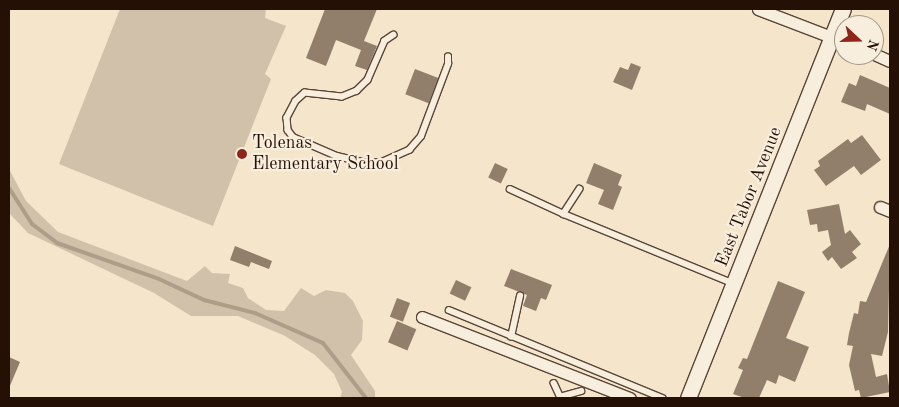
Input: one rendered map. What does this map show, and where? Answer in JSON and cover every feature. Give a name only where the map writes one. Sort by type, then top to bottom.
[{"type":"main road","name":"East Tabor Avenue","points":[[688,398],[734,284],[834,49]]},
{"type":"street","points":[[758,9],[834,38]]},
{"type":"street","points":[[422,317],[630,398]]},
{"type":"lane","points":[[394,35],[385,41],[368,80],[357,91],[342,97],[305,93],[296,101],[287,118],[288,130],[293,137],[337,156],[368,163],[382,162],[409,150],[421,136],[448,57]]},
{"type":"lane","points":[[510,188],[564,214],[734,284]]},
{"type":"lane","points":[[564,214],[580,189]]},
{"type":"lane","points":[[511,336],[520,296]]},
{"type":"lane","points":[[449,310],[663,398]]},
{"type":"lane","points":[[554,383],[561,397],[581,391]]},
{"type":"shaded area","points":[[120,9],[266,9],[265,18],[286,26],[265,74],[271,79],[213,226],[59,164]]},
{"type":"shaded area","points":[[9,169],[26,201],[58,232],[187,281],[205,266],[212,273],[230,274],[228,283],[243,288],[248,298],[266,310],[284,311],[301,288],[314,296],[326,290],[345,293],[353,301],[363,321],[362,340],[351,355],[375,391],[375,398],[340,398],[342,392],[334,374],[315,355],[285,336],[238,316],[191,316],[154,293],[28,233],[9,213]]},
{"type":"building","points":[[325,9],[377,9],[364,41],[377,46],[367,70],[355,66],[361,50],[336,40],[326,66],[306,58]]},
{"type":"building","points":[[631,63],[641,67],[632,90],[613,82],[620,67],[628,70]]},
{"type":"building","points":[[415,69],[438,78],[429,103],[405,94]]},
{"type":"building","points":[[860,75],[890,88],[890,114],[867,104],[865,111],[841,102],[849,83],[856,86]]},
{"type":"building","points":[[862,135],[881,160],[861,175],[854,166],[826,186],[814,170],[820,166],[818,161],[848,139],[851,143]]},
{"type":"building","points":[[495,163],[508,169],[501,183],[488,178]]},
{"type":"building","points":[[594,163],[622,175],[618,185],[622,187],[613,210],[598,204],[604,190],[586,183]]},
{"type":"building","points":[[839,204],[845,234],[850,230],[861,244],[852,252],[857,258],[841,269],[832,257],[828,261],[822,252],[831,245],[828,230],[818,232],[817,224],[810,225],[807,210]]},
{"type":"building","points":[[890,244],[888,332],[882,356],[871,354],[876,377],[887,374],[890,392],[861,398],[859,390],[855,391],[849,365],[853,346],[847,345],[849,333],[854,313],[858,314],[860,301],[866,302]]},
{"type":"building","points":[[235,246],[272,261],[269,269],[251,262],[249,267],[230,260]]},
{"type":"building","points":[[511,269],[552,285],[546,300],[541,298],[536,311],[523,306],[527,295],[504,286]]},
{"type":"building","points":[[456,280],[471,287],[465,301],[450,294]]},
{"type":"building","points":[[778,281],[805,292],[786,338],[809,347],[795,382],[779,375],[776,384],[767,380],[759,398],[745,398],[733,394],[743,370],[738,368],[743,358],[747,359]]},
{"type":"building","points":[[397,298],[410,303],[403,322],[390,317]]},
{"type":"building","points":[[397,321],[416,329],[407,350],[388,342]]},
{"type":"building","points":[[9,357],[20,362],[9,388]]},
{"type":"waterway","points":[[9,188],[32,224],[57,243],[159,279],[204,300],[255,313],[323,343],[366,398]]},
{"type":"place","name":"Tolenas Elementary School","points":[[242,154]]}]
